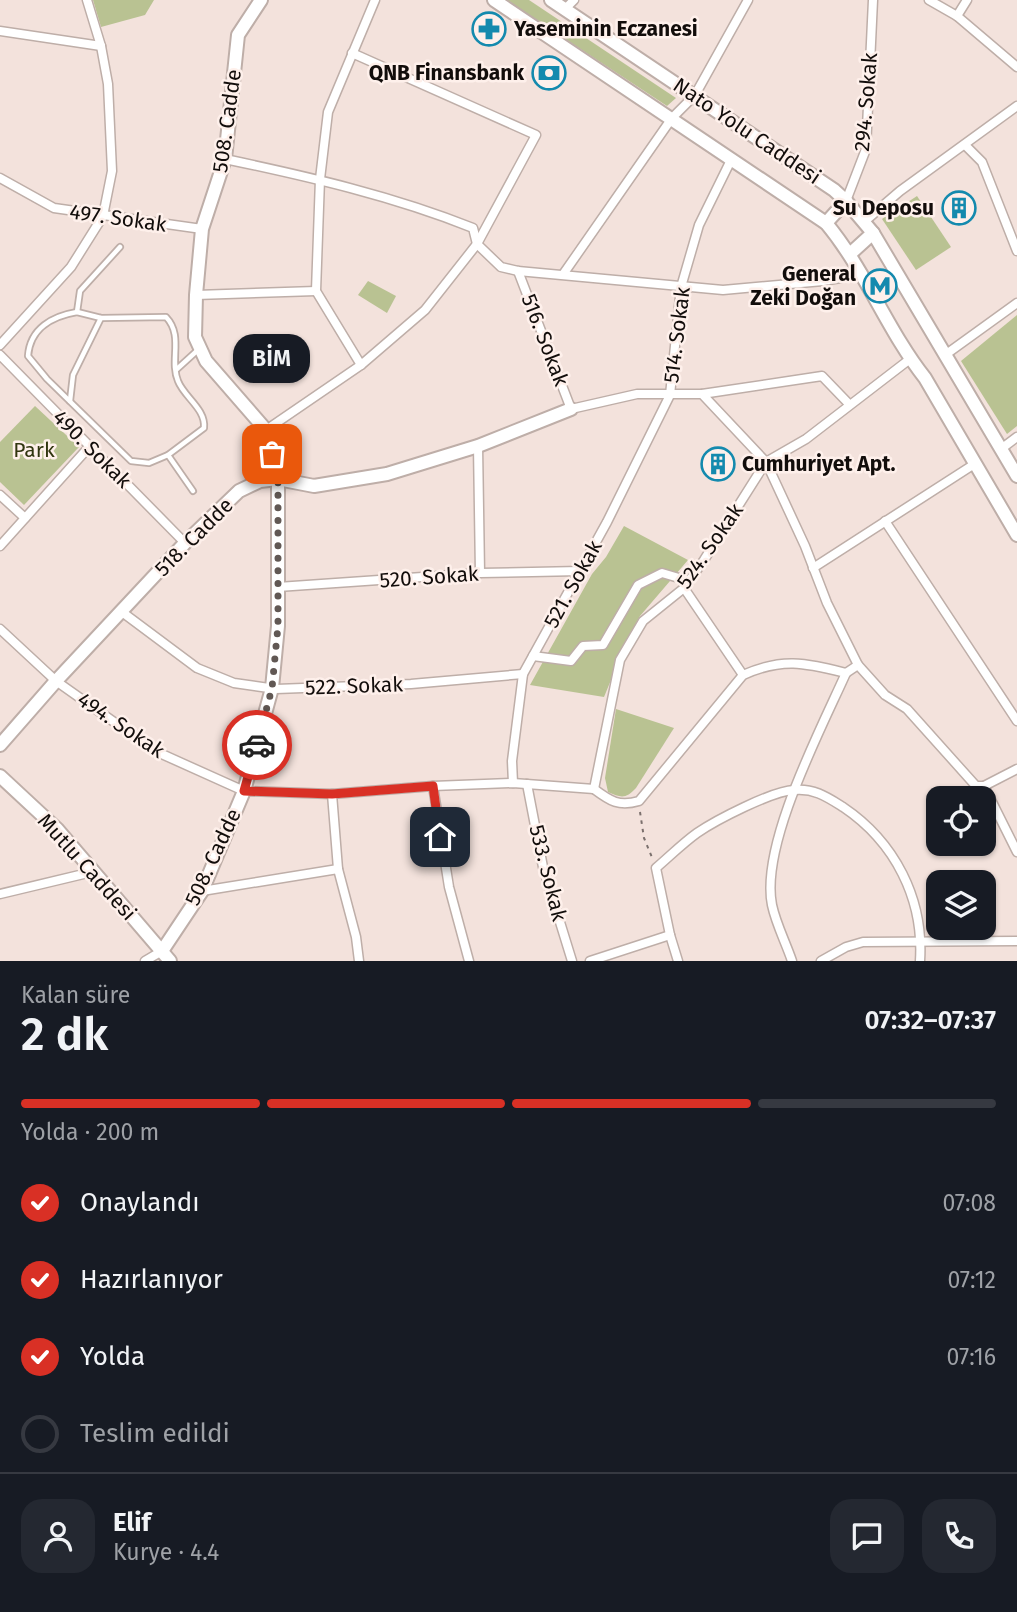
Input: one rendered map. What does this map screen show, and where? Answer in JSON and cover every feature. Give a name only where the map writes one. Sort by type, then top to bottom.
[{"type":"street","points":[[0,345],[71,267],[103,216],[112,171],[108,84],[101,46],[87,0]]},
{"type":"street","name":"508. Cadde","points":[[166,956],[202,891],[244,791],[272,688],[278,626],[278,479],[266,430],[206,361],[195,337],[202,229],[225,159],[238,35],[261,0]]},
{"type":"street","points":[[361,365],[316,291],[320,179],[328,112],[375,0]]},
{"type":"street","name":"Nato Yolu Caddesi","points":[[494,0],[826,223],[863,274],[910,359],[925,378],[1017,534]]},
{"type":"street","name":"Nato Yolu Caddesi","points":[[551,0],[570,5],[846,201],[873,233],[1017,476]]},
{"type":"street","points":[[564,274],[672,118],[695,95],[748,0]]},
{"type":"street","name":"294. Sokak","points":[[846,201],[866,149],[873,0]]},
{"type":"street","points":[[929,0],[957,16],[1017,67]]},
{"type":"street","points":[[957,16],[967,0]]},
{"type":"street","points":[[0,31],[101,46]]},
{"type":"street","points":[[266,430],[361,365],[425,310],[477,244],[537,135],[352,53]]},
{"type":"street","points":[[864,222],[900,191],[1017,106]]},
{"type":"street","points":[[965,145],[982,162],[1017,251]]},
{"type":"street","name":"514. Sokak","points":[[670,395],[681,288],[699,225],[732,158]]},
{"type":"street","points":[[225,159],[358,188],[473,228],[477,244],[500,267],[518,271],[723,290],[823,281],[863,274]]},
{"type":"street","name":"497. Sokak","points":[[0,178],[54,208],[202,229]]},
{"type":"street","points":[[826,223],[846,201]]},
{"type":"street","points":[[850,254],[873,233]]},
{"type":"street","name":"516. Sokak","points":[[518,271],[571,409]]},
{"type":"street","points":[[196,296],[316,291]]},
{"type":"street","points":[[945,355],[1017,303]]},
{"type":"street","name":"490. Sokak","points":[[0,355],[185,543]]},
{"type":"street","name":"524. Sokak","points":[[594,789],[620,660],[643,621],[686,584],[766,462],[806,439],[910,359]]},
{"type":"street","points":[[571,409],[637,394],[702,394],[822,376],[849,404]]},
{"type":"street","points":[[702,394],[766,462],[827,603],[858,665],[885,695],[907,709],[976,786]]},
{"type":"street","name":"521. Sokak","points":[[513,783],[512,761],[523,674],[607,522],[670,395]]},
{"type":"street","name":"518. Cadde","points":[[0,745],[185,543],[239,491],[260,481],[278,479],[314,486],[387,474],[478,446],[571,409]]},
{"type":"street","points":[[1000,449],[1017,437]]},
{"type":"street","points":[[478,446],[480,573]]},
{"type":"street","points":[[0,546],[89,447]]},
{"type":"street","points":[[813,568],[976,463]]},
{"type":"street","points":[[0,495],[25,517]]},
{"type":"street","points":[[885,522],[1017,721]]},
{"type":"street","name":"520. Sokak","points":[[278,587],[480,573],[580,571]]},
{"type":"street","points":[[533,656],[571,661],[583,646],[603,645],[638,585],[662,573],[686,584],[743,675]]},
{"type":"street","name":"522. Sokak","points":[[122,612],[197,668],[234,683],[272,688],[411,684],[523,674]]},
{"type":"street","name":"494. Sokak","points":[[0,629],[56,681],[155,751],[244,791],[332,794],[513,783],[594,789]]},
{"type":"street","points":[[594,789],[612,802],[626,805],[639,801],[743,675],[765,665],[802,662],[846,673]]},
{"type":"street","points":[[792,961],[772,906],[771,886],[775,855],[793,790],[846,673],[858,665]]},
{"type":"street","points":[[984,786],[1017,769]]},
{"type":"street","name":"Mutlu Caddesi","points":[[0,776],[57,829],[166,956]]},
{"type":"street","name":"533. Sokak","points":[[527,784],[543,867],[572,961]]},
{"type":"street","points":[[433,786],[449,887],[469,961]]},
{"type":"street","points":[[678,961],[656,868],[698,833],[753,804],[793,790],[816,791],[836,803],[862,820],[889,848],[910,885],[922,940],[920,961]]},
{"type":"street","points":[[332,794],[338,869],[356,937],[359,961]]},
{"type":"street","points":[[996,810],[1017,852]]},
{"type":"street","points":[[202,891],[338,869]]},
{"type":"street","points":[[0,894],[92,872]]},
{"type":"street","points":[[590,961],[670,935]]},
{"type":"street","points":[[821,961],[846,947],[863,942],[1017,941]]},
{"type":"street","points":[[145,961],[166,956]]},
{"type":"lane","points":[[78,312],[80,291],[120,247]]},
{"type":"lane","points":[[78,312],[102,318],[166,317],[172,323],[179,384],[195,403],[205,422],[204,428],[169,455],[149,463],[131,461],[69,402],[28,356],[29,345],[42,326],[50,320],[78,312]]},
{"type":"lane","points":[[69,402],[73,375],[102,318]]},
{"type":"lane","points":[[176,370],[200,348]]},
{"type":"lane","points":[[169,455],[193,491]]},
{"type":"path","points":[[639,801],[645,838],[656,868]]},
{"type":"green space","points":[[93,0],[154,0],[145,15],[101,27]]},
{"type":"green space","points":[[506,0],[529,0],[676,98],[667,106]]},
{"type":"green space","points":[[917,196],[951,247],[916,270],[882,219]]},
{"type":"green space","points":[[368,281],[396,296],[387,313],[358,295]]},
{"type":"green space","points":[[1017,315],[1017,426],[1007,434],[961,361]]},
{"type":"green space","name":"Park","points":[[35,406],[79,447],[24,505],[0,482],[0,442]]},
{"type":"green space","points":[[624,526],[688,560],[640,616],[604,697],[530,685],[592,574],[606,557]]},
{"type":"green space","points":[[616,709],[674,728],[636,788],[623,796],[608,792],[605,778]]},
{"type":"way so far","points":[[257,745],[272,688],[278,626],[278,479],[272,454]]},
{"type":"place","name":"Yaseminin Eczanesi","points":[[489,29]]},
{"type":"place","name":"QNB Finansbank","points":[[549,73]]},
{"type":"place","name":"Su Deposu","points":[[959,208]]},
{"type":"place","name":"General Zeki Doğan","points":[[880,286]]},
{"type":"place","name":"BİM","points":[[272,454]]},
{"type":"place","name":"Cumhuriyet Apt.","points":[[718,464]]},
{"type":"route","points":[[257,745],[244,791],[332,794],[433,786],[440,837]]}]
